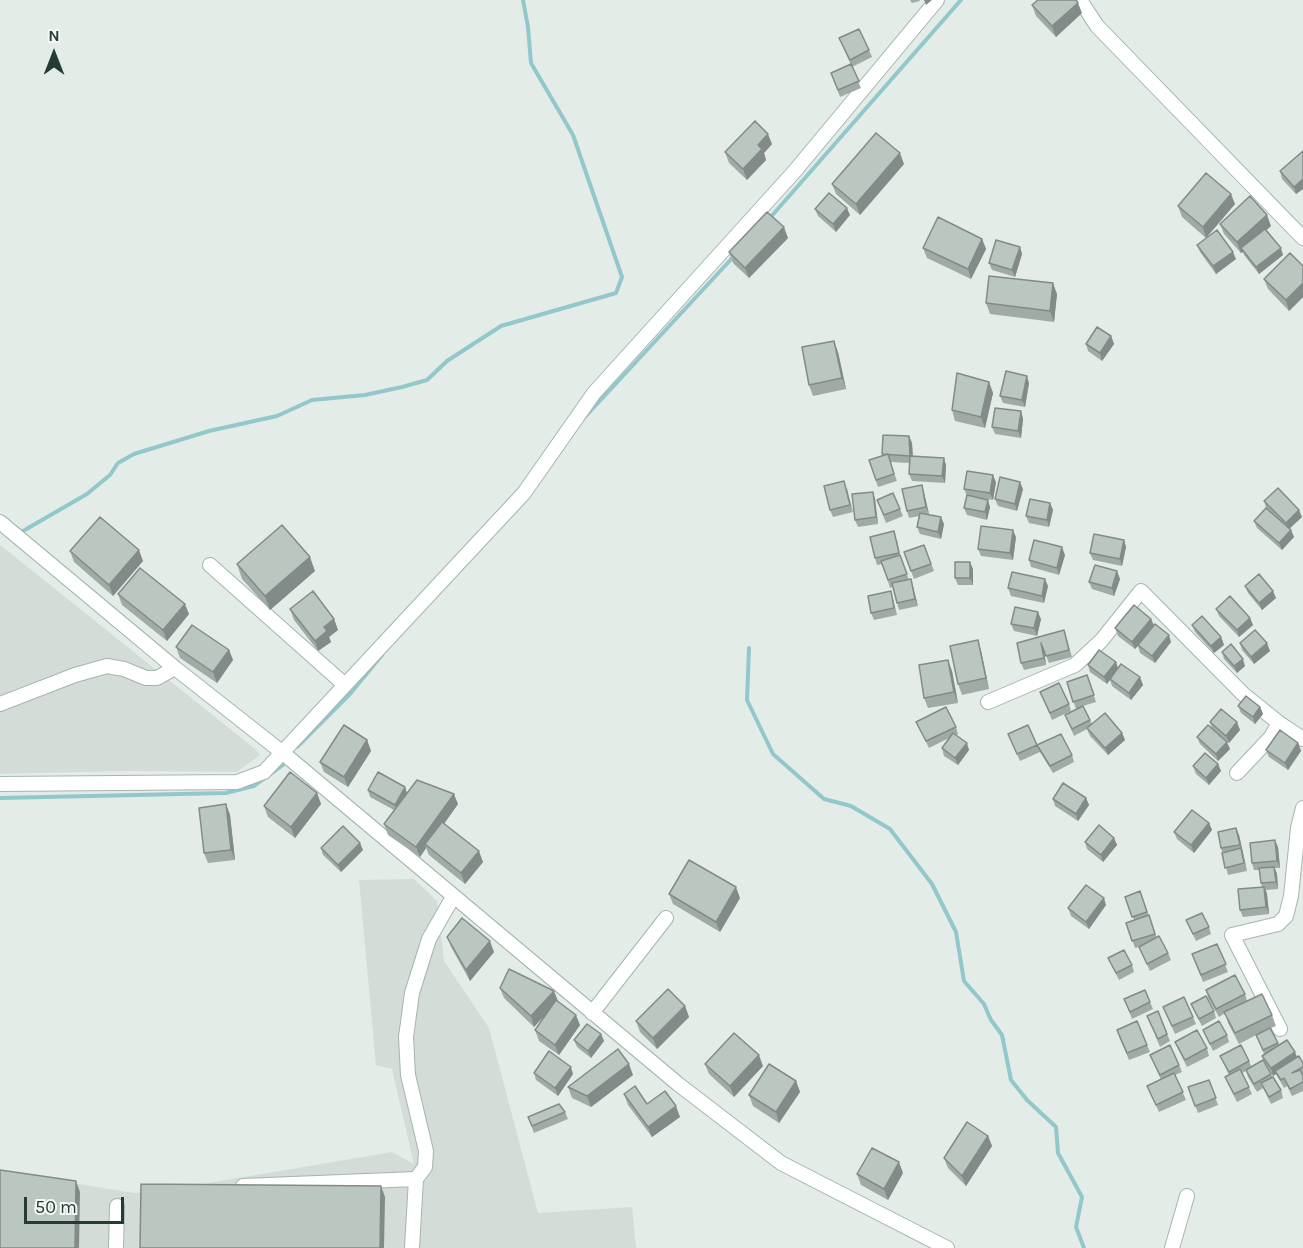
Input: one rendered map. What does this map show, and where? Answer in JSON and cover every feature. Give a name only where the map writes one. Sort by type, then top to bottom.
[{"type":"street","points":[[0,784],[237,782],[264,772],[524,493],[594,393],[794,172],[937,0]]},
{"type":"street","points":[[1080,0],[1097,26],[1303,238]]},
{"type":"street","points":[[0,522],[174,668],[283,753],[678,1084],[781,1163],[947,1248]]},
{"type":"street","points":[[210,565],[345,685]]},
{"type":"street","points":[[988,702],[1075,665],[1101,641],[1141,591],[1243,694],[1303,739]]},
{"type":"street","points":[[0,704],[75,675],[107,666],[124,669],[146,678],[157,678],[174,668]]},
{"type":"street","points":[[1237,773],[1280,723]]},
{"type":"street","points":[[1280,1029],[1232,934],[1278,924],[1286,916],[1291,896],[1298,828],[1303,808]]},
{"type":"street","points":[[412,1248],[416,1179],[425,1167],[426,1151],[408,1075],[406,1037],[412,993],[429,939],[453,897]]},
{"type":"street","points":[[592,1012],[666,918]]},
{"type":"street","points":[[228,1187],[416,1179]]},
{"type":"street","points":[[1172,1248],[1187,1196]]},
{"type":"street","points":[[116,1248],[117,1206]]},
{"type":"shaded area","points":[[0,545],[260,755],[237,772],[128,771],[0,774]]},
{"type":"shaded area","points":[[414,879],[437,901],[444,961],[489,1028],[538,1213],[632,1207],[636,1248],[0,1248],[0,1171],[134,1193],[155,1192],[392,1152],[414,1164],[392,1069],[376,1065],[359,880]]},
{"type":"building","points":[[1038,0],[1076,0],[1078,3],[1052,26],[1032,5]]},
{"type":"building","points":[[859,29],[869,50],[850,60],[839,38]]},
{"type":"building","points":[[851,64],[859,81],[838,90],[831,73]]},
{"type":"building","points":[[755,121],[768,134],[758,145],[762,149],[743,169],[725,152]]},
{"type":"building","points":[[876,133],[900,153],[856,204],[832,184]]},
{"type":"building","points":[[1303,151],[1303,179],[1294,187],[1280,171]]},
{"type":"building","points":[[1206,173],[1231,194],[1203,227],[1178,206]]},
{"type":"building","points":[[829,193],[847,208],[833,224],[815,209]]},
{"type":"building","points":[[1250,196],[1267,215],[1237,242],[1220,224]]},
{"type":"building","points":[[767,212],[784,227],[745,268],[729,252]]},
{"type":"building","points":[[938,217],[982,239],[968,269],[923,248]]},
{"type":"building","points":[[1265,229],[1281,248],[1256,267],[1241,248]]},
{"type":"building","points":[[1217,230],[1233,252],[1213,266],[1197,245]]},
{"type":"building","points":[[996,240],[1020,247],[1012,270],[989,263]]},
{"type":"building","points":[[1290,253],[1303,266],[1303,283],[1286,300],[1264,279]]},
{"type":"building","points":[[989,276],[1053,283],[1050,311],[986,303]]},
{"type":"building","points":[[1097,327],[1111,336],[1100,353],[1086,344]]},
{"type":"building","points":[[834,341],[842,378],[809,385],[802,347]]},
{"type":"building","points":[[1006,371],[1027,376],[1022,400],[1000,396]]},
{"type":"building","points":[[957,373],[989,382],[981,417],[952,410]]},
{"type":"building","points":[[995,408],[1021,411],[1018,431],[992,427]]},
{"type":"building","points":[[883,435],[909,436],[910,456],[882,454]]},
{"type":"building","points":[[888,454],[894,474],[876,480],[869,460]]},
{"type":"building","points":[[910,456],[944,458],[942,476],[909,474]]},
{"type":"building","points":[[967,471],[993,475],[990,493],[964,489]]},
{"type":"building","points":[[1000,477],[1020,482],[1015,504],[995,499]]},
{"type":"building","points":[[844,481],[850,505],[830,510],[824,486]]},
{"type":"building","points":[[922,485],[926,507],[907,511],[902,489]]},
{"type":"building","points":[[1278,488],[1299,510],[1286,523],[1264,501]]},
{"type":"building","points":[[873,492],[876,517],[855,520],[852,494]]},
{"type":"building","points":[[893,493],[900,509],[884,515],[877,500]]},
{"type":"building","points":[[967,495],[988,500],[985,512],[964,508]]},
{"type":"building","points":[[1030,499],[1050,503],[1047,520],[1026,516]]},
{"type":"building","points":[[1266,508],[1291,530],[1279,543],[1254,521]]},
{"type":"building","points":[[920,513],[941,517],[938,532],[917,527]]},
{"type":"building","points":[[100,517],[139,550],[109,585],[70,551]]},
{"type":"building","points":[[282,525],[310,557],[265,596],[237,564]]},
{"type":"building","points":[[981,526],[1013,530],[1010,553],[978,549]]},
{"type":"building","points":[[894,531],[899,553],[875,558],[870,537]]},
{"type":"building","points":[[1094,534],[1124,540],[1120,559],[1090,553]]},
{"type":"building","points":[[1034,540],[1062,547],[1057,568],[1029,560]]},
{"type":"building","points":[[924,545],[931,564],[911,571],[904,552]]},
{"type":"building","points":[[900,555],[907,574],[888,580],[881,561]]},
{"type":"building","points":[[955,562],[970,562],[970,578],[955,578]]},
{"type":"building","points":[[1095,565],[1117,571],[1112,588],[1089,582]]},
{"type":"building","points":[[140,568],[185,604],[163,630],[118,594]]},
{"type":"building","points":[[1012,572],[1045,579],[1042,596],[1008,588]]},
{"type":"building","points":[[1259,574],[1273,591],[1259,603],[1245,586]]},
{"type":"building","points":[[911,579],[915,599],[897,603],[892,583]]},
{"type":"building","points":[[313,591],[334,619],[324,627],[327,631],[315,641],[290,609]]},
{"type":"building","points":[[891,591],[894,608],[871,613],[868,596]]},
{"type":"building","points":[[1230,596],[1250,618],[1237,630],[1216,609]]},
{"type":"building","points":[[1134,605],[1151,619],[1132,642],[1115,628]]},
{"type":"building","points":[[1015,607],[1038,612],[1034,628],[1011,624]]},
{"type":"building","points":[[1202,616],[1221,637],[1211,646],[1192,625]]},
{"type":"building","points":[[1155,624],[1169,635],[1152,656],[1138,645]]},
{"type":"building","points":[[192,625],[229,650],[213,672],[176,647]]},
{"type":"building","points":[[1064,630],[1069,650],[1046,656],[1041,643],[1044,658],[1021,663],[1017,643]]},
{"type":"building","points":[[1255,630],[1267,643],[1251,657],[1240,643]]},
{"type":"building","points":[[978,640],[986,678],[958,684],[950,646]]},
{"type":"building","points":[[1231,644],[1243,659],[1234,666],[1222,652]]},
{"type":"building","points":[[1099,650],[1116,662],[1104,677],[1088,665]]},
{"type":"building","points":[[948,660],[954,692],[924,698],[919,665]]},
{"type":"building","points":[[1121,664],[1140,677],[1129,693],[1110,679]]},
{"type":"building","points":[[1087,675],[1094,695],[1073,702],[1067,682]]},
{"type":"building","points":[[1059,683],[1069,704],[1050,713],[1040,692]]},
{"type":"building","points":[[1246,696],[1260,707],[1253,717],[1238,706]]},
{"type":"building","points":[[1083,706],[1090,720],[1072,729],[1065,715]]},
{"type":"building","points":[[946,707],[956,727],[926,741],[916,722]]},
{"type":"building","points":[[1221,709],[1237,722],[1226,736],[1210,722]]},
{"type":"building","points":[[1105,713],[1122,733],[1105,748],[1087,728]]},
{"type":"building","points":[[344,725],[367,740],[344,777],[320,762]]},
{"type":"building","points":[[1028,725],[1037,745],[1017,754],[1008,734]]},
{"type":"building","points":[[1208,725],[1227,742],[1216,754],[1197,737]]},
{"type":"building","points":[[1280,730],[1298,743],[1285,763],[1266,750]]},
{"type":"building","points":[[953,733],[967,743],[955,758],[942,748]]},
{"type":"building","points":[[1061,734],[1072,755],[1050,766],[1037,745]]},
{"type":"building","points":[[1205,753],[1218,764],[1206,778],[1193,766]]},
{"type":"building","points":[[290,772],[317,793],[291,827],[264,806]]},
{"type":"building","points":[[378,772],[405,787],[395,805],[368,790]]},
{"type":"building","points":[[417,780],[454,794],[416,847],[384,824]]},
{"type":"building","points":[[1063,783],[1086,798],[1076,814],[1053,799]]},
{"type":"building","points":[[226,804],[231,850],[204,853],[199,808]]},
{"type":"building","points":[[1192,810],[1209,823],[1191,845],[1174,832]]},
{"type":"building","points":[[442,822],[479,851],[461,873],[425,844]]},
{"type":"building","points":[[1099,825],[1114,838],[1101,855],[1085,842]]},
{"type":"building","points":[[343,826],[360,843],[338,865],[321,848]]},
{"type":"building","points":[[1236,828],[1240,845],[1221,848],[1218,832]]},
{"type":"building","points":[[1275,840],[1277,861],[1252,863],[1250,843]]},
{"type":"building","points":[[1241,848],[1244,863],[1225,868],[1222,853]]},
{"type":"building","points":[[689,860],[736,887],[716,922],[669,894]]},
{"type":"building","points":[[1274,867],[1276,882],[1261,883],[1259,868]]},
{"type":"building","points":[[1086,885],[1104,898],[1086,922],[1068,908]]},
{"type":"building","points":[[1264,887],[1266,907],[1240,910],[1238,889]]},
{"type":"building","points":[[1140,891],[1147,912],[1132,917],[1125,897]]},
{"type":"building","points":[[1202,913],[1209,927],[1193,934],[1186,920]]},
{"type":"building","points":[[1149,915],[1155,934],[1132,941],[1126,923]]},
{"type":"building","points":[[462,918],[490,941],[466,970],[447,937]]},
{"type":"building","points":[[1159,936],[1168,953],[1147,964],[1139,947]]},
{"type":"building","points":[[1217,944],[1226,964],[1201,975],[1192,954]]},
{"type":"building","points":[[1124,950],[1132,965],[1116,973],[1108,958]]},
{"type":"building","points":[[509,969],[554,991],[531,1016],[500,988]]},
{"type":"building","points":[[1235,975],[1245,994],[1216,1009],[1206,990]]},
{"type":"building","points":[[668,989],[685,1006],[653,1038],[636,1021]]},
{"type":"building","points":[[1145,990],[1150,1002],[1130,1012],[1124,999]]},
{"type":"building","points":[[1262,994],[1272,1015],[1235,1033],[1224,1012]]},
{"type":"building","points":[[1206,996],[1214,1011],[1199,1019],[1191,1004]]},
{"type":"building","points":[[1184,997],[1193,1017],[1172,1026],[1163,1007]]},
{"type":"building","points":[[556,1000],[576,1015],[555,1045],[535,1030]]},
{"type":"building","points":[[1158,1011],[1167,1034],[1158,1039],[1147,1016]]},
{"type":"building","points":[[1137,1021],[1147,1045],[1127,1053],[1117,1030]]},
{"type":"building","points":[[1219,1021],[1227,1035],[1210,1044],[1203,1030]]},
{"type":"building","points":[[587,1024],[601,1034],[588,1051],[574,1040]]},
{"type":"building","points":[[1270,1028],[1278,1043],[1263,1050],[1256,1035]]},
{"type":"building","points":[[1197,1030],[1207,1048],[1185,1060],[1175,1042]]},
{"type":"building","points":[[734,1033],[759,1055],[730,1086],[705,1064]]},
{"type":"building","points":[[1287,1040],[1295,1052],[1271,1068],[1262,1056]]},
{"type":"building","points":[[1170,1045],[1179,1065],[1160,1075],[1150,1055]]},
{"type":"building","points":[[1241,1045],[1249,1061],[1229,1072],[1220,1056]]},
{"type":"building","points":[[618,1049],[629,1064],[587,1096],[568,1087]]},
{"type":"building","points":[[549,1051],[571,1067],[555,1088],[534,1073]]},
{"type":"building","points":[[1299,1056],[1303,1067],[1292,1073],[1300,1070],[1303,1082],[1290,1089],[1284,1078],[1281,1080],[1275,1071]]},
{"type":"building","points":[[1263,1060],[1271,1074],[1254,1084],[1246,1070]]},
{"type":"building","points":[[769,1064],[796,1081],[776,1112],[749,1095]]},
{"type":"building","points":[[1240,1069],[1249,1087],[1234,1094],[1225,1077]]},
{"type":"building","points":[[1174,1073],[1183,1092],[1156,1105],[1147,1086]]},
{"type":"building","points":[[1273,1077],[1281,1090],[1269,1097],[1261,1083]]},
{"type":"building","points":[[1209,1080],[1216,1098],[1195,1106],[1188,1087]]},
{"type":"building","points":[[635,1086],[647,1104],[665,1091],[676,1106],[648,1127],[624,1094]]},
{"type":"building","points":[[559,1104],[565,1112],[532,1126],[528,1117]]},
{"type":"building","points":[[967,1122],[988,1136],[962,1176],[944,1158]]},
{"type":"building","points":[[872,1148],[899,1162],[884,1189],[857,1174]]},
{"type":"building","points":[[0,1170],[76,1181],[75,1248],[0,1248]]},
{"type":"building","points":[[141,1184],[381,1186],[380,1248],[140,1248]]},
{"type":"waterway","points":[[23,531],[87,494],[110,475],[118,463],[134,454],[209,431],[277,416],[312,400],[365,395],[427,380],[447,361],[501,326],[616,293],[622,277],[573,135],[531,63],[523,0]]},
{"type":"waterway","points":[[769,219],[961,0]]},
{"type":"waterway","points":[[583,419],[735,255]]},
{"type":"waterway","points":[[749,648],[747,700],[773,754],[824,799],[851,806],[890,829],[932,884],[956,932],[964,981],[984,1004],[991,1020],[1002,1035],[1011,1080],[1027,1100],[1056,1127],[1058,1153],[1082,1197],[1076,1227],[1084,1248]]},
{"type":"waterway","points":[[297,747],[350,694],[382,655]]},
{"type":"waterway","points":[[0,798],[226,793],[254,786],[283,765]]}]
